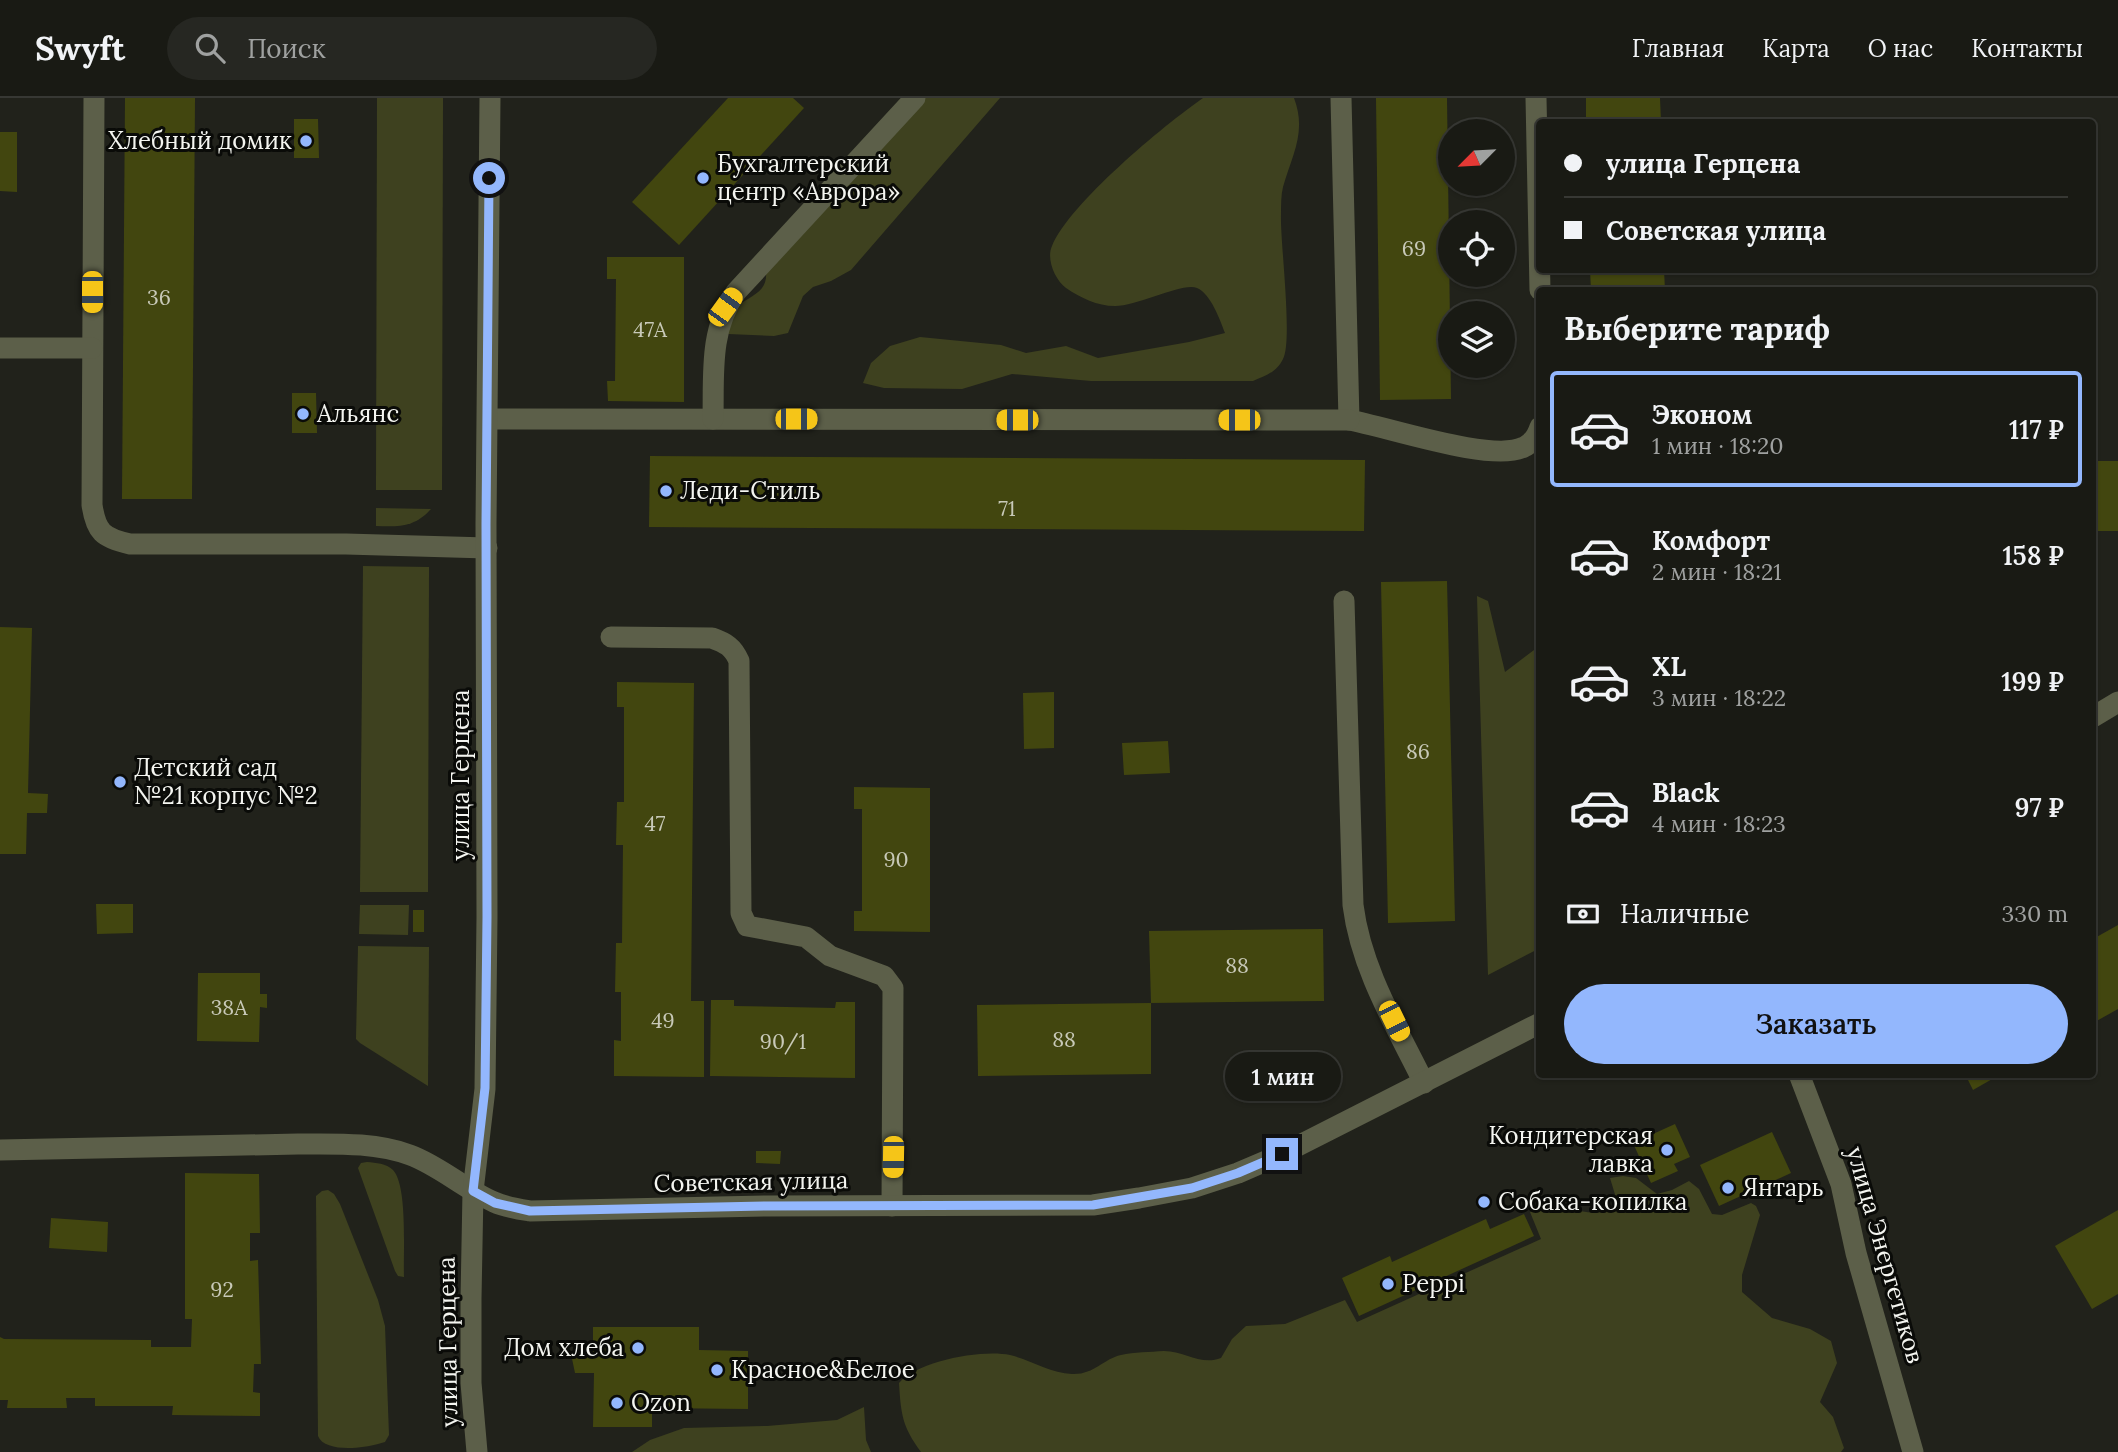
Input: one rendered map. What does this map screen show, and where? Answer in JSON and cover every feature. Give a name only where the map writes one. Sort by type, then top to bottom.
[{"type":"street","points":[[94,98],[92,505],[94,521],[102,533],[115,541],[130,544],[332,544],[487,548]]},
{"type":"street","name":"улица Герцена","points":[[477,1452],[471,1383],[473,1191],[485,1088],[490,98]]},
{"type":"street","points":[[713,419],[714,348],[725,307],[915,98]]},
{"type":"street","points":[[1341,98],[1349,421]]},
{"type":"street","points":[[1536,98],[1536,119]]},
{"type":"street","points":[[0,348],[92,348]]},
{"type":"street","points":[[488,419],[1349,421],[1466,448],[1506,451],[1524,448],[1536,438]]},
{"type":"street","points":[[1344,601],[1353,905],[1356,926],[1376,986],[1424,1083]]},
{"type":"street","points":[[611,638],[712,638],[735,650],[740,661],[741,913],[747,926],[806,937],[830,956],[857,968],[877,972],[890,981],[894,997],[892,1206]]},
{"type":"street","points":[[2096,716],[2118,702]]},
{"type":"street","name":"Советская улица","points":[[0,1150],[298,1144],[385,1149],[409,1155],[495,1203],[530,1211],[1093,1205],[1192,1188],[1238,1173],[1282,1154],[1536,1025]]},
{"type":"street","name":"улица Энергетиков","points":[[1801,1078],[1841,1184],[1856,1252],[1913,1452]]},
{"type":"green space","points":[[377,98],[443,98],[442,490],[376,490]]},
{"type":"green space","points":[[924,98],[1000,98],[851,270],[813,287],[803,296],[788,333],[774,336],[728,334],[737,306],[761,289],[766,272]]},
{"type":"green space","points":[[1203,98],[1294,98],[1298,110],[1299,133],[1281,200],[1286,349],[1283,359],[1274,370],[1253,381],[1091,381],[1012,374],[962,389],[884,388],[863,383],[871,363],[890,346],[920,337],[1001,345],[1026,353],[1066,346],[1098,358],[1225,333],[1211,301],[1197,288],[1182,288],[1125,305],[1102,305],[1083,298],[1062,284],[1055,275],[1050,257],[1052,246],[1062,229],[1097,188],[1119,166]]},
{"type":"green space","points":[[376,508],[431,509],[413,523],[376,526]]},
{"type":"green space","points":[[363,566],[429,567],[428,892],[360,892]]},
{"type":"green space","points":[[1477,596],[1488,601],[1505,672],[1536,649],[1536,950],[1488,975]]},
{"type":"green space","points":[[360,905],[409,905],[408,935],[359,934]]},
{"type":"green space","points":[[358,946],[429,947],[428,1086],[356,1039]]},
{"type":"green space","points":[[361,1163],[387,1166],[398,1178],[403,1205],[404,1277],[398,1276],[395,1271],[358,1168]]},
{"type":"green space","points":[[1610,1178],[1636,1178],[1657,1194],[1689,1181],[1699,1189],[1712,1214],[1722,1215],[1751,1203],[1756,1206],[1760,1215],[1742,1275],[1742,1292],[1772,1318],[1810,1329],[1831,1341],[1837,1363],[1820,1402],[1833,1417],[1844,1448],[1841,1452],[921,1452],[906,1427],[899,1383],[908,1375],[935,1363],[967,1355],[998,1354],[1018,1357],[1056,1371],[1080,1374],[1115,1357],[1131,1353],[1164,1351],[1214,1360],[1221,1358],[1232,1339],[1246,1326],[1285,1324],[1345,1300],[1357,1322],[1541,1239],[1530,1212],[1553,1206],[1594,1213],[1609,1208],[1617,1201]]},
{"type":"green space","points":[[328,1190],[340,1204],[378,1300],[385,1326],[389,1435],[385,1442],[370,1446],[335,1447],[327,1445],[318,1436],[316,1196]]},
{"type":"green space","points":[[864,1407],[866,1440],[871,1452],[632,1452],[650,1440],[684,1428],[767,1426],[837,1420]]},
{"type":"building","points":[[125,98],[195,98],[192,499],[122,499]]},
{"type":"building","points":[[728,98],[793,98],[804,108],[679,245],[632,202]]},
{"type":"building","points":[[1376,98],[1447,98],[1447,119],[1438,119],[1438,196],[1448,196],[1448,210],[1438,210],[1438,287],[1450,287],[1450,301],[1438,301],[1438,378],[1451,378],[1451,399],[1380,400]]},
{"type":"building","points":[[1586,98],[1660,98],[1661,119],[1586,119]]},
{"type":"building","points":[[294,119],[318,119],[319,158],[294,158]]},
{"type":"building","points":[[0,132],[17,132],[17,192],[0,191]]},
{"type":"building","points":[[607,257],[684,257],[684,402],[608,401],[607,381],[615,381],[616,279],[607,279]]},
{"type":"building","points":[[1590,273],[1664,273],[1665,287],[1591,287]]},
{"type":"building","points":[[292,393],[316,393],[317,433],[292,433]]},
{"type":"building","points":[[650,456],[1365,460],[1364,531],[649,527]]},
{"type":"building","points":[[2096,461],[2118,461],[2118,531],[2096,531]]},
{"type":"building","points":[[1447,581],[1455,921],[1388,923],[1381,582]]},
{"type":"building","points":[[0,627],[32,628],[28,793],[48,794],[47,813],[27,813],[26,854],[0,854]]},
{"type":"building","points":[[617,682],[694,683],[691,1001],[704,1001],[704,1077],[614,1076],[614,1040],[621,1041],[621,992],[615,992],[616,943],[622,943],[623,845],[616,845],[617,802],[624,802],[624,707],[617,707]]},
{"type":"building","points":[[1054,692],[1054,748],[1024,749],[1023,693]]},
{"type":"building","points":[[1168,741],[1170,773],[1124,775],[1122,743]]},
{"type":"building","points":[[854,787],[930,788],[930,932],[854,931],[854,911],[862,911],[862,809],[854,809]]},
{"type":"building","points":[[96,904],[133,904],[133,933],[97,934]]},
{"type":"building","points":[[413,910],[424,910],[424,932],[413,932]]},
{"type":"building","points":[[2118,925],[2118,1009],[2096,1021],[2096,937]]},
{"type":"building","points":[[1323,929],[1324,1001],[1151,1003],[1149,931]]},
{"type":"building","points":[[198,973],[260,973],[260,994],[267,994],[267,1008],[260,1007],[259,1042],[197,1041]]},
{"type":"building","points":[[711,1000],[734,1000],[734,1006],[835,1008],[836,1002],[855,1002],[855,1078],[710,1076]]},
{"type":"building","points":[[1151,1003],[1151,1074],[978,1076],[977,1005]]},
{"type":"building","points":[[1967,1078],[1994,1078],[1973,1090]]},
{"type":"building","points":[[1675,1124],[1690,1157],[1674,1164],[1678,1171],[1651,1183],[1633,1143]]},
{"type":"building","points":[[1772,1132],[1791,1173],[1719,1206],[1700,1165]]},
{"type":"building","points":[[756,1151],[781,1151],[780,1164],[756,1163]]},
{"type":"building","points":[[185,1173],[259,1174],[260,1233],[250,1233],[250,1261],[258,1260],[261,1364],[254,1364],[253,1392],[260,1393],[260,1416],[172,1415],[173,1406],[95,1406],[95,1398],[66,1398],[67,1408],[7,1408],[8,1400],[0,1400],[0,1337],[151,1340],[151,1347],[191,1347],[192,1319],[185,1319]]},
{"type":"building","points":[[2118,1210],[2118,1294],[2092,1309],[2055,1246]]},
{"type":"building","points":[[1524,1214],[1534,1236],[1359,1316],[1342,1278],[1390,1256],[1392,1262],[1486,1219],[1490,1229]]},
{"type":"building","points":[[51,1218],[108,1222],[107,1252],[49,1248]]},
{"type":"building","points":[[593,1327],[699,1327],[699,1350],[748,1351],[748,1409],[652,1408],[652,1427],[593,1427],[594,1373],[575,1373],[571,1354],[593,1353]]},
{"type":"place","name":"Хлебный домик","points":[[306,141]]},
{"type":"place","name":"Бухгалтерский центр «Аврора»","points":[[703,178]]},
{"type":"place","name":"Альянс","points":[[303,414]]},
{"type":"place","name":"Леди-Стиль","points":[[666,491]]},
{"type":"place","name":"Детский сад №21 корпус №2","points":[[120,782]]},
{"type":"place","name":"Кондитерская лавка","points":[[1667,1150]]},
{"type":"place","name":"Янтарь","points":[[1728,1188]]},
{"type":"place","name":"Собака-копилка","points":[[1484,1202]]},
{"type":"place","name":"Peppi","points":[[1388,1284]]},
{"type":"place","name":"Дом хлеба","points":[[638,1348]]},
{"type":"place","name":"Красное&Белое","points":[[717,1370]]},
{"type":"place","name":"Ozon","points":[[617,1403]]},
{"type":"route","points":[[489,178],[485,1088],[473,1191],[495,1203],[530,1211],[766,1206],[1093,1205],[1192,1188],[1238,1173],[1282,1154]]}]
